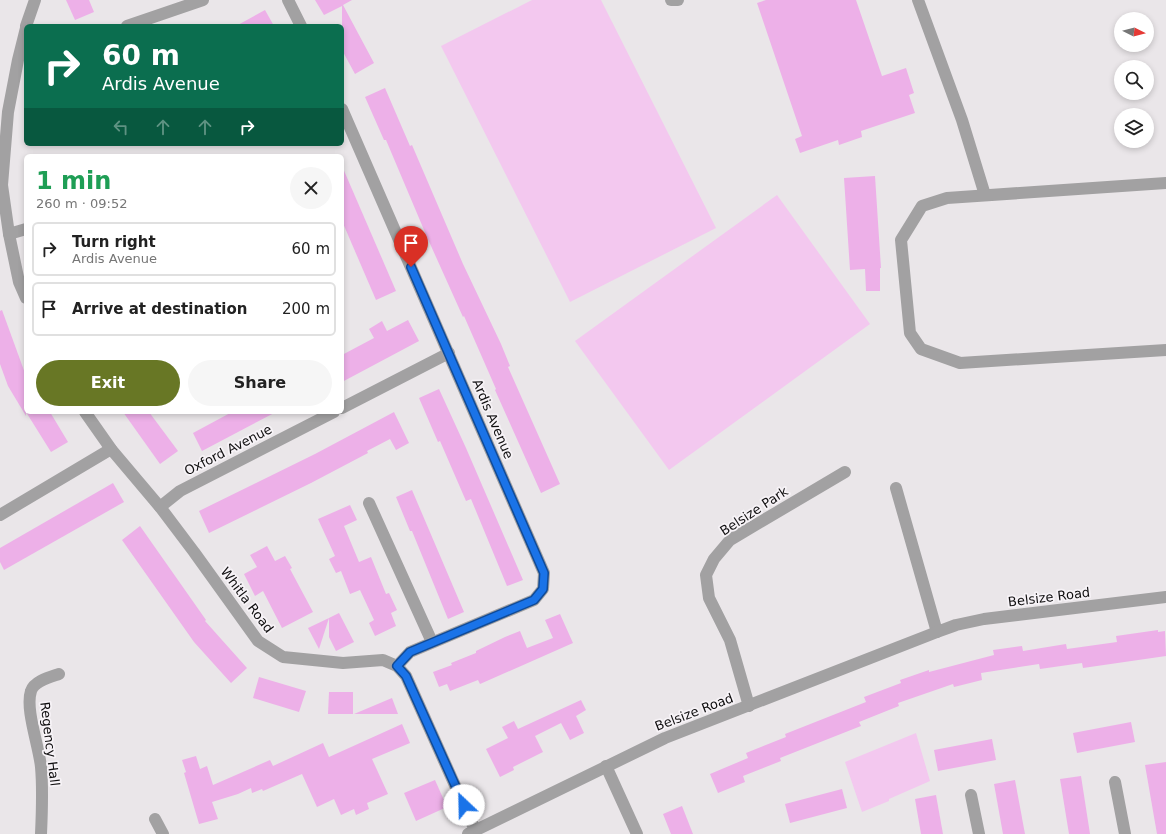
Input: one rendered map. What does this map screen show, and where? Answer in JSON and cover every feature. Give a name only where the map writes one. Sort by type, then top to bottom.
[{"type":"street","points":[[27,24],[35,0]]},
{"type":"street","points":[[133,24],[203,0]]},
{"type":"street","points":[[288,0],[300,24]]},
{"type":"street","points":[[670,0],[678,0]]},
{"type":"street","points":[[918,0],[962,120],[985,195]]},
{"type":"street","points":[[24,44],[22,60],[8,112],[2,185],[9,234],[19,282],[24,293]]},
{"type":"street","name":"Ardis Avenue","points":[[344,114],[544,573],[543,589],[534,600],[410,652],[397,666]]},
{"type":"street","points":[[1166,183],[947,198],[922,206],[901,240],[910,333],[921,349],[960,363],[1166,350]]},
{"type":"street","points":[[9,234],[24,230]]},
{"type":"street","points":[[344,407],[449,353]]},
{"type":"street","name":"Whitla Road","points":[[86,414],[111,449],[160,507],[258,641],[283,657],[343,663],[383,660],[397,666]]},
{"type":"street","name":"Oxford Avenue","points":[[160,507],[180,491],[330,414]]},
{"type":"street","points":[[0,515],[111,449]]},
{"type":"street","name":"Belsize Park","points":[[749,706],[730,640],[709,598],[706,575],[714,559],[730,540],[845,472]]},
{"type":"street","points":[[896,488],[937,632]]},
{"type":"street","points":[[369,503],[432,642]]},
{"type":"street","name":"Belsize Road","points":[[472,832],[665,738],[956,625],[984,619],[1166,597]]},
{"type":"street","points":[[397,666],[406,676],[472,832]]},
{"type":"street","name":"Regency Hall","points":[[41,834],[41,766],[29,704],[31,690],[40,681],[59,674]]},
{"type":"street","points":[[606,766],[637,834]]},
{"type":"street","points":[[1115,782],[1125,834]]},
{"type":"street","points":[[971,795],[979,834]]},
{"type":"street","points":[[155,819],[163,834]]},
{"type":"shaded area","points":[[532,0],[601,0],[716,228],[570,302],[441,46]]},
{"type":"shaded area","points":[[777,195],[870,324],[669,470],[575,341]]},
{"type":"shaded area","points":[[916,733],[930,781],[862,812],[845,762]]},
{"type":"building","points":[[66,0],[89,0],[94,12],[75,20]]},
{"type":"building","points":[[315,0],[352,0],[343,5],[374,63],[355,74],[344,54],[344,24],[342,24],[342,6],[324,15]]},
{"type":"building","points":[[766,0],[856,0],[882,76],[906,68],[914,93],[909,95],[915,113],[861,131],[862,137],[839,145],[838,140],[800,153],[795,139],[802,136],[757,3]]},
{"type":"building","points":[[265,10],[273,24],[240,24]]},
{"type":"building","points":[[385,88],[410,146],[412,145],[463,264],[501,344],[510,366],[508,367],[560,484],[541,493],[464,316],[463,317],[427,237],[386,140],[384,140],[365,97]]},
{"type":"building","points":[[344,171],[396,291],[376,300],[344,226]]},
{"type":"building","points":[[875,176],[881,268],[880,291],[866,291],[865,269],[850,270],[844,178]]},
{"type":"building","points":[[2,310],[24,370],[24,413],[8,386],[0,364],[0,311]]},
{"type":"building","points":[[408,320],[419,341],[344,381],[344,354],[374,338],[369,329],[382,321],[387,331]]},
{"type":"building","points":[[439,389],[523,580],[507,586],[471,499],[466,501],[440,441],[438,442],[419,398]]},
{"type":"building","points":[[394,412],[409,443],[396,450],[390,439],[367,451],[368,453],[311,483],[209,533],[199,511],[315,454]]},
{"type":"building","points":[[27,414],[51,414],[68,442],[51,452]]},
{"type":"building","points":[[124,414],[150,414],[178,451],[160,464]]},
{"type":"building","points":[[228,414],[272,414],[202,451],[193,433]]},
{"type":"building","points":[[113,483],[124,502],[4,570],[0,562],[0,548]]},
{"type":"building","points":[[412,490],[464,612],[448,619],[412,531],[410,531],[396,497]]},
{"type":"building","points":[[350,505],[357,520],[344,526],[359,562],[371,557],[386,594],[389,593],[397,610],[391,613],[396,626],[375,636],[369,623],[374,620],[360,590],[350,594],[341,571],[336,573],[329,559],[335,556],[318,519]]},
{"type":"building","points":[[140,526],[206,620],[205,621],[247,668],[231,683],[194,642],[122,540]]},
{"type":"building","points":[[267,546],[275,561],[285,556],[292,568],[290,569],[313,612],[282,628],[263,591],[255,596],[244,574],[257,567],[250,555]]},
{"type":"building","points":[[339,613],[354,642],[336,651],[329,637],[329,618]]},
{"type":"building","points":[[560,614],[573,643],[480,684],[478,680],[450,691],[447,684],[439,687],[433,672],[452,665],[451,663],[476,653],[476,651],[505,637],[520,631],[527,648],[553,638],[545,620]]},
{"type":"building","points":[[329,618],[319,649],[308,628]]},
{"type":"building","points":[[1158,630],[1158,632],[1165,631],[1166,656],[1083,668],[1082,663],[1040,669],[1039,664],[981,673],[982,680],[954,687],[953,684],[898,703],[899,706],[859,722],[861,726],[780,758],[781,761],[743,776],[745,782],[718,793],[710,774],[748,758],[746,753],[786,737],[785,734],[866,702],[864,697],[901,683],[900,680],[929,670],[929,672],[994,655],[993,650],[1022,646],[1023,651],[1066,644],[1067,649],[1117,642],[1116,636]]},
{"type":"building","points":[[259,677],[306,691],[299,712],[253,698]]},
{"type":"building","points":[[329,692],[353,692],[353,714],[328,714]]},
{"type":"building","points":[[392,698],[398,714],[354,714]]},
{"type":"building","points":[[581,700],[586,710],[576,716],[584,733],[570,740],[561,723],[535,736],[543,752],[513,767],[514,770],[500,777],[486,749],[508,738],[502,727],[514,721],[518,729]]},
{"type":"building","points":[[1131,722],[1135,742],[1077,753],[1073,733]]},
{"type":"building","points":[[402,724],[410,743],[372,759],[388,794],[367,803],[369,809],[356,815],[354,809],[341,815],[334,799],[317,807],[302,774],[263,791],[262,789],[252,793],[251,788],[238,794],[212,802],[218,819],[199,824],[184,773],[186,772],[182,760],[196,756],[200,769],[207,766],[213,785],[270,760],[273,766],[323,743],[329,757]]},
{"type":"building","points":[[992,739],[996,760],[938,771],[934,750]]},
{"type":"building","points":[[1166,762],[1166,834],[1157,834],[1145,765]]},
{"type":"building","points":[[1081,776],[1090,834],[1069,834],[1060,779]]},
{"type":"building","points":[[435,780],[447,807],[416,821],[404,793]]},
{"type":"building","points":[[1015,780],[1025,834],[1003,834],[994,784]]},
{"type":"building","points":[[842,789],[847,808],[790,823],[785,804]]},
{"type":"building","points":[[936,795],[943,834],[921,834],[915,799]]},
{"type":"building","points":[[682,806],[693,834],[671,834],[663,814]]},
{"type":"route","points":[[411,267],[544,573],[543,589],[534,600],[410,652],[397,666],[406,676],[464,805]]}]
